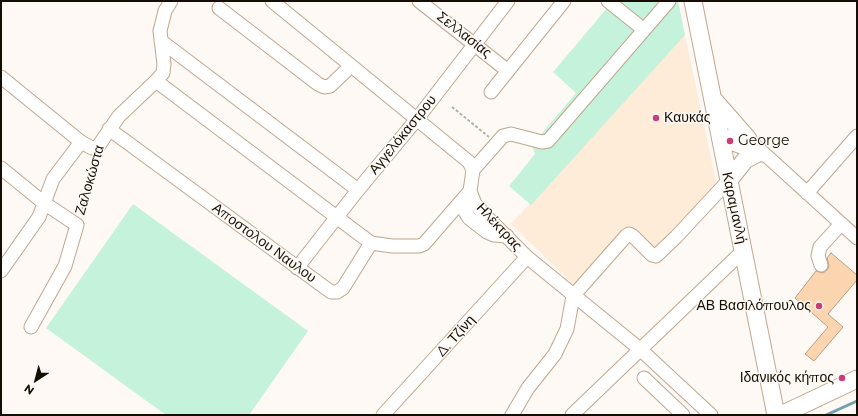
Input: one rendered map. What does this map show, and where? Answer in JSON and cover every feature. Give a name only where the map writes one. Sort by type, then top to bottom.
[{"type":"main road","name":"Καραμανλή","points":[[693,1],[711,97],[776,415]]},
{"type":"main road","points":[[711,97],[748,139]]},
{"type":"main road","points":[[729,180],[745,160],[762,155]]},
{"type":"main road","points":[[781,415],[857,379]]},
{"type":"street","points":[[272,1],[469,162],[473,170],[503,136],[511,134],[542,142],[548,141],[643,29],[669,1]]},
{"type":"street","name":"Σελλασίας","points":[[419,1],[475,43],[508,71]]},
{"type":"street","name":"Αγγελόκαστρου","points":[[298,268],[358,190],[417,119],[508,1]]},
{"type":"street","points":[[491,92],[564,1]]},
{"type":"street","points":[[608,1],[643,29]]},
{"type":"street","name":"Ζαλοκώστα","points":[[97,148],[109,129],[129,104],[156,82],[162,73],[164,64],[160,31],[168,2]]},
{"type":"street","points":[[219,8],[318,84],[324,87],[330,86],[351,66]]},
{"type":"street","points":[[161,41],[358,190]]},
{"type":"street","points":[[1,77],[81,142],[92,148],[97,148]]},
{"type":"street","points":[[156,82],[371,243],[392,246],[419,246],[424,244],[466,195]]},
{"type":"street","name":"Αποστολου Ναυλου","points":[[109,129],[331,292],[337,292],[343,288],[371,243]]},
{"type":"street","points":[[720,139],[730,136],[748,139],[762,155],[857,238]]},
{"type":"street","points":[[807,193],[857,136]]},
{"type":"street","points":[[720,139],[762,155]]},
{"type":"street","name":"Ζαλοκώστα","points":[[1,271],[36,222],[53,180],[81,142]]},
{"type":"street","points":[[1,168],[44,203],[77,225]]},
{"type":"street","name":"Ηλέκτρας","points":[[473,170],[466,195],[527,257],[641,350],[711,415]]},
{"type":"street","points":[[512,415],[528,388],[555,354],[567,329],[573,296],[630,234],[652,255],[659,254],[729,180]]},
{"type":"street","points":[[821,265],[818,256],[820,247],[841,224]]},
{"type":"street","name":"Ζαλοκώστα","points":[[31,328],[65,266],[77,225]]},
{"type":"street","points":[[572,415],[743,251]]},
{"type":"street","name":"Δ. Τζίνη","points":[[383,415],[527,257]]},
{"type":"street","points":[[644,378],[683,415]]},
{"type":"path","points":[[452,107],[496,143]]},
{"type":"path","name":"Ζαλοκώστα","points":[[77,225],[97,159],[97,148]]},
{"type":"shaded area","points":[[685,35],[717,187],[655,255],[628,229],[576,287],[511,224]]},
{"type":"green space","points":[[613,1],[678,1],[685,35],[531,205],[509,186],[535,154],[532,145],[576,93],[553,72]]},
{"type":"green space","points":[[133,204],[308,331],[249,415],[166,415],[46,328]]},
{"type":"building","name":"ΑΒ Βασιλόπουλος","points":[[831,253],[857,275],[857,280],[828,314],[843,327],[814,361],[805,354],[828,327],[795,298],[816,271],[823,273],[827,270],[829,266],[827,258]]},
{"type":"waterway","points":[[826,415],[857,401]]},
{"type":"place","name":"Καυκάς","points":[[656,118]]},
{"type":"place","name":"George","points":[[730,141]]},
{"type":"place","name":"ΑΒ Βασιλόπουλος","points":[[819,306]]},
{"type":"place","name":"Ιδανικός κήπος","points":[[842,378]]}]
